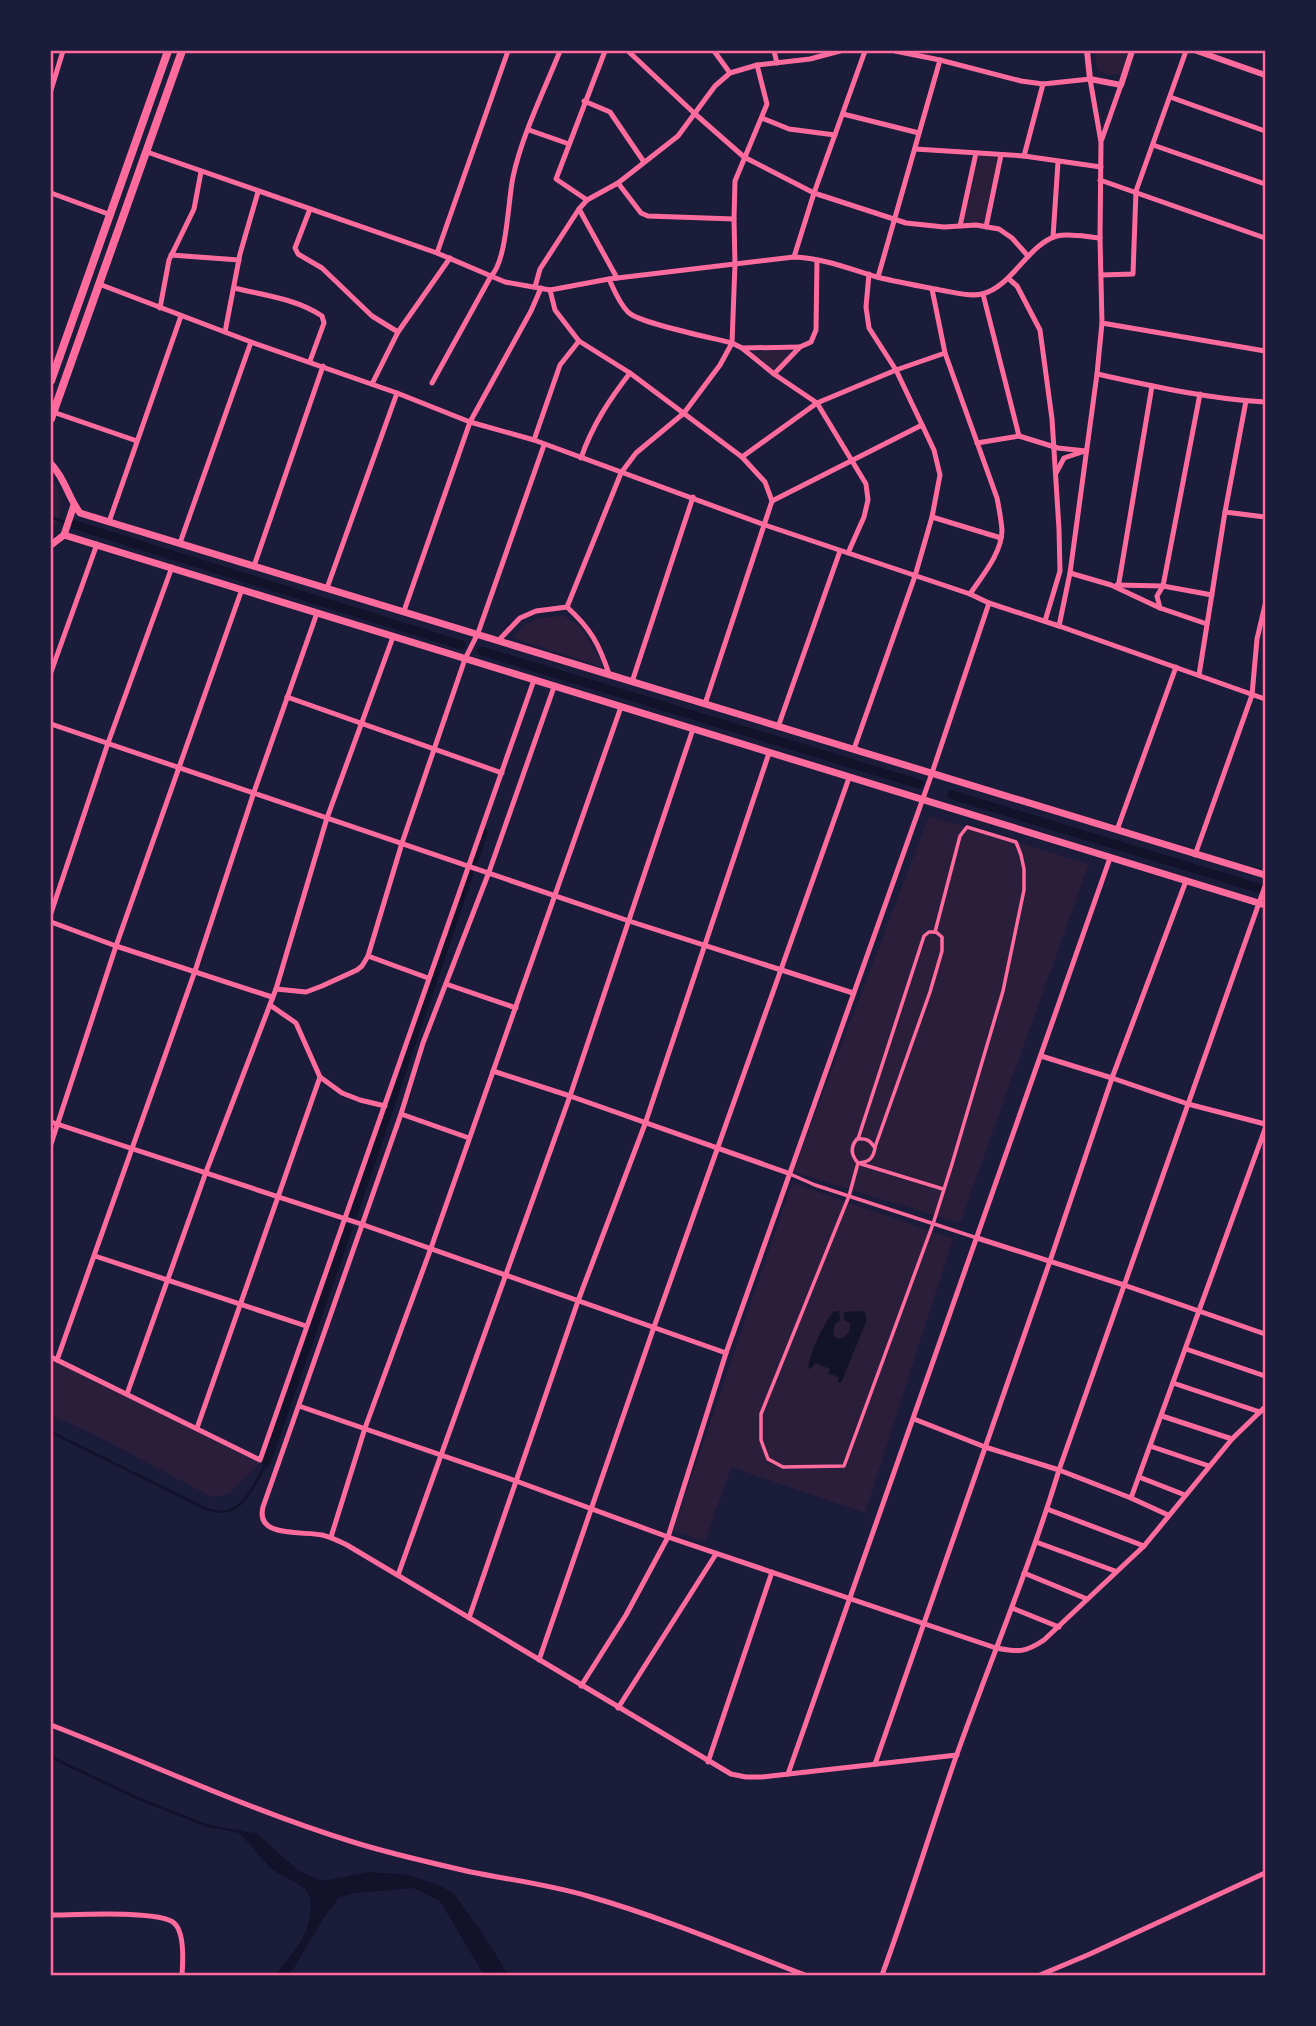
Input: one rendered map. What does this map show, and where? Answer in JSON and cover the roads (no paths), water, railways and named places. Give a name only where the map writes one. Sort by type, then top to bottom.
[{"type":"main road","points":[[51,381],[167,51]]},
{"type":"main road","points":[[52,416],[182,51]]},
{"type":"main road","points":[[51,464],[60,473],[80,513],[1265,875]]},
{"type":"main road","points":[[51,545],[65,532],[74,505]]},
{"type":"main road","points":[[65,532],[554,687],[1262,902]]},
{"type":"street","points":[[51,90],[63,51]]},
{"type":"street","points":[[437,253],[508,51]]},
{"type":"street","points":[[432,383],[491,276],[497,270],[513,177],[560,51]]},
{"type":"street","points":[[587,200],[556,179],[605,51]]},
{"type":"street","points":[[628,51],[744,157],[814,193],[906,223],[999,229],[1012,238],[1028,256]]},
{"type":"street","points":[[634,57],[640,51]]},
{"type":"street","points":[[714,51],[730,73]]},
{"type":"street","points":[[774,51],[777,63]]},
{"type":"street","points":[[404,611],[470,422],[531,311],[540,269],[579,209],[587,200],[618,183],[678,136],[715,86],[730,73],[757,65],[810,59],[840,51]]},
{"type":"street","points":[[794,257],[865,51]]},
{"type":"street","points":[[895,51],[1021,82],[1043,84],[1090,79],[1121,85]]},
{"type":"street","points":[[1059,625],[1070,573],[1102,323],[1101,142],[1087,51]]},
{"type":"street","points":[[1101,142],[1132,51]]},
{"type":"street","points":[[1101,275],[1133,274],[1136,191],[1186,51]]},
{"type":"street","points":[[1197,51],[1265,75]]},
{"type":"street","points":[[878,277],[940,60]]},
{"type":"street","points":[[567,607],[621,472],[636,453],[684,413],[720,365],[732,343],[735,181],[767,104],[757,65]]},
{"type":"street","points":[[1024,156],[1043,84]]},
{"type":"street","points":[[1170,97],[1265,131]]},
{"type":"street","points":[[584,101],[610,112],[644,162]]},
{"type":"street","points":[[843,114],[919,132]]},
{"type":"street","points":[[762,118],[789,129],[835,135]]},
{"type":"street","points":[[529,130],[569,144]]},
{"type":"street","points":[[1153,145],[1265,184]]},
{"type":"street","points":[[915,149],[1024,156],[1101,167]]},
{"type":"street","points":[[147,152],[437,253],[505,282],[550,290],[609,279],[794,257],[817,260],[932,289],[983,294],[1009,279],[1028,256],[1053,237],[1100,237]]},
{"type":"street","points":[[960,226],[976,153]]},
{"type":"street","points":[[986,227],[1001,155]]},
{"type":"street","points":[[1053,237],[1058,162]]},
{"type":"street","points":[[160,308],[171,255],[194,209],[201,172]]},
{"type":"street","points":[[1100,180],[1265,238]]},
{"type":"street","points":[[618,183],[641,214],[734,219]]},
{"type":"street","points":[[225,332],[239,260],[258,192]]},
{"type":"street","points":[[51,193],[111,215]]},
{"type":"street","points":[[310,209],[295,248],[298,254],[322,268],[372,316],[398,332]]},
{"type":"street","points":[[579,209],[617,278]]},
{"type":"street","points":[[171,255],[239,260]]},
{"type":"street","points":[[372,384],[398,332],[450,258]]},
{"type":"street","points":[[774,374],[800,347],[811,342],[816,330],[817,260]]},
{"type":"street","points":[[854,749],[915,576],[932,517],[940,475],[934,450],[896,370],[869,327],[866,307],[869,275]]},
{"type":"street","points":[[609,279],[629,314],[732,343],[817,403],[866,484],[868,500],[864,517],[848,553]]},
{"type":"street","points":[[1009,279],[1017,286],[1040,330],[1052,419],[1060,571],[1045,621]]},
{"type":"street","points":[[99,285],[470,422],[534,440],[840,551],[970,594],[989,603],[1059,625],[1265,699]]},
{"type":"street","points":[[234,288],[293,303],[322,316],[324,323],[310,361]]},
{"type":"street","points":[[932,289],[945,353],[997,498],[1002,533],[998,549],[970,594]]},
{"type":"street","points":[[550,290],[555,310],[579,341],[630,373],[742,457],[765,482],[772,500],[705,704]]},
{"type":"street","points":[[983,294],[1019,436]]},
{"type":"street","points":[[109,522],[181,316]]},
{"type":"street","points":[[1102,323],[1265,351]]},
{"type":"street","points":[[534,440],[560,365],[579,341]]},
{"type":"street","points":[[180,543],[251,342]]},
{"type":"street","points":[[742,348],[800,347]]},
{"type":"street","points":[[742,457],[817,403],[945,353]]},
{"type":"street","points":[[254,566],[323,366]]},
{"type":"street","points":[[580,458],[600,413],[630,373]]},
{"type":"street","points":[[1097,374],[1152,386],[1265,402]]},
{"type":"street","points":[[1118,587],[1152,386]]},
{"type":"street","points":[[327,588],[397,393]]},
{"type":"street","points":[[1160,608],[1157,596],[1163,586],[1200,394]]},
{"type":"street","points":[[1199,675],[1225,512],[1247,401]]},
{"type":"street","points":[[52,416],[137,440]]},
{"type":"street","points":[[772,500],[922,425]]},
{"type":"street","points":[[977,443],[1019,436],[1085,451]]},
{"type":"street","points":[[276,989],[306,992],[351,973],[362,966],[368,956],[402,842],[465,659],[478,634],[544,444]]},
{"type":"street","points":[[1055,474],[1064,458],[1085,451]]},
{"type":"street","points":[[632,682],[693,497]]},
{"type":"street","points":[[1225,512],[1265,517]]},
{"type":"street","points":[[932,517],[1001,538]]},
{"type":"street","points":[[51,672],[97,544]]},
{"type":"street","points":[[778,727],[840,551]]},
{"type":"street","points":[[51,913],[108,743],[172,567]]},
{"type":"street","points":[[1060,571],[1118,587],[1160,608],[1207,624]]},
{"type":"street","points":[[1118,587],[1163,586],[1212,595]]},
{"type":"street","points":[[51,1144],[116,946],[242,589]]},
{"type":"street","points":[[581,1686],[626,1615],[668,1537],[726,1353],[932,773],[989,603]]},
{"type":"street","points":[[1195,855],[1252,695],[1257,639],[1265,605]]},
{"type":"street","points":[[499,640],[520,618],[536,611],[567,607]]},
{"type":"street","points":[[567,607],[594,637],[610,674]]},
{"type":"street","points":[[317,613],[96,1256],[54,1359],[260,1460],[534,680]]},
{"type":"street","points":[[127,1394],[206,1172],[276,989],[327,818],[393,637]]},
{"type":"street","points":[[1257,639],[1265,641]]},
{"type":"street","points":[[1117,830],[1176,667]]},
{"type":"street","points":[[554,687],[489,872],[423,1043],[401,1114],[360,1224],[263,1507],[262,1520],[272,1529],[331,1537],[731,1774],[746,1777],[788,1774],[957,1755]]},
{"type":"street","points":[[287,697],[502,773]]},
{"type":"street","points":[[331,1537],[365,1428],[621,707]]},
{"type":"street","points":[[51,724],[629,921],[853,993]]},
{"type":"street","points":[[398,1575],[570,1096],[693,729]]},
{"type":"street","points":[[469,1618],[578,1301],[645,1124],[769,753]]},
{"type":"street","points":[[540,1660],[654,1327],[849,778]]},
{"type":"street","points":[[875,1147],[871,1141],[864,1138],[852,1144],[852,1152],[858,1164],[849,1196],[761,1414],[761,1440],[768,1459],[783,1467],[844,1466],[933,1224],[1003,991],[1024,890],[1024,869],[1016,842],[967,827],[960,836],[935,932]]},
{"type":"street","points":[[788,1774],[1110,858]]},
{"type":"street","points":[[875,1764],[1112,1078],[1186,881]]},
{"type":"street","points":[[882,1975],[957,1755],[1036,1542],[1124,1285],[1262,902],[1265,886]]},
{"type":"street","points":[[51,922],[272,997]]},
{"type":"street","points":[[858,1139],[887,1043],[924,936],[935,932],[942,937],[942,951],[930,992],[873,1156],[867,1162],[858,1164]]},
{"type":"street","points":[[368,956],[428,978]]},
{"type":"street","points":[[446,984],[516,1008]]},
{"type":"street","points":[[270,1005],[296,1023],[320,1077],[342,1093],[384,1106]]},
{"type":"street","points":[[1041,1056],[1265,1127],[1131,1498]]},
{"type":"street","points":[[493,1071],[788,1173],[815,1185],[1124,1285],[1265,1335]]},
{"type":"street","points":[[197,1428],[320,1077]]},
{"type":"street","points":[[401,1114],[469,1138]]},
{"type":"street","points":[[51,1122],[431,1248],[726,1353]]},
{"type":"street","points":[[858,1164],[944,1189]]},
{"type":"street","points":[[96,1256],[306,1326]]},
{"type":"street","points":[[1186,1349],[1265,1376]]},
{"type":"street","points":[[299,1406],[516,1480],[716,1554],[996,1648],[1016,1651],[1032,1648],[1059,1627],[1144,1546],[1232,1439],[1263,1409],[1174,1383]]},
{"type":"street","points":[[1162,1416],[1232,1439]]},
{"type":"street","points":[[914,1419],[985,1447],[1059,1470],[1168,1515]]},
{"type":"street","points":[[1150,1446],[1209,1466]]},
{"type":"street","points":[[1139,1477],[1185,1495]]},
{"type":"street","points":[[1047,1510],[1144,1546]]},
{"type":"street","points":[[1036,1542],[1115,1572]]},
{"type":"street","points":[[618,1708],[716,1554]]},
{"type":"street","points":[[708,1762],[772,1572]]},
{"type":"street","points":[[1024,1573],[1087,1599]]},
{"type":"street","points":[[1012,1608],[1059,1627]]},
{"type":"street","points":[[51,1725],[261,1811],[356,1843],[471,1872],[589,1896],[634,1910],[805,1975]]},
{"type":"street","points":[[1040,1975],[1265,1872]]},
{"type":"street","points":[[51,1915],[162,1917],[174,1923],[181,1933],[182,1975]]},
{"type":"waterway","points":[[51,517],[67,523]]},
{"type":"waterway","points":[[69,523],[461,645]]},
{"type":"waterway","points":[[482,651],[919,784]]},
{"type":"waterway","points":[[952,795],[1265,890]]},
{"type":"waterway","points":[[474,860],[483,833]]},
{"type":"waterway","points":[[353,1214],[469,874]]},
{"type":"waterway","points":[[266,1463],[348,1228]]},
{"type":"waterway","points":[[51,1432],[206,1509],[218,1512],[230,1510],[244,1500],[266,1463]]},
{"type":"waterway","points":[[51,1757],[137,1798],[208,1826],[241,1832]]}]
